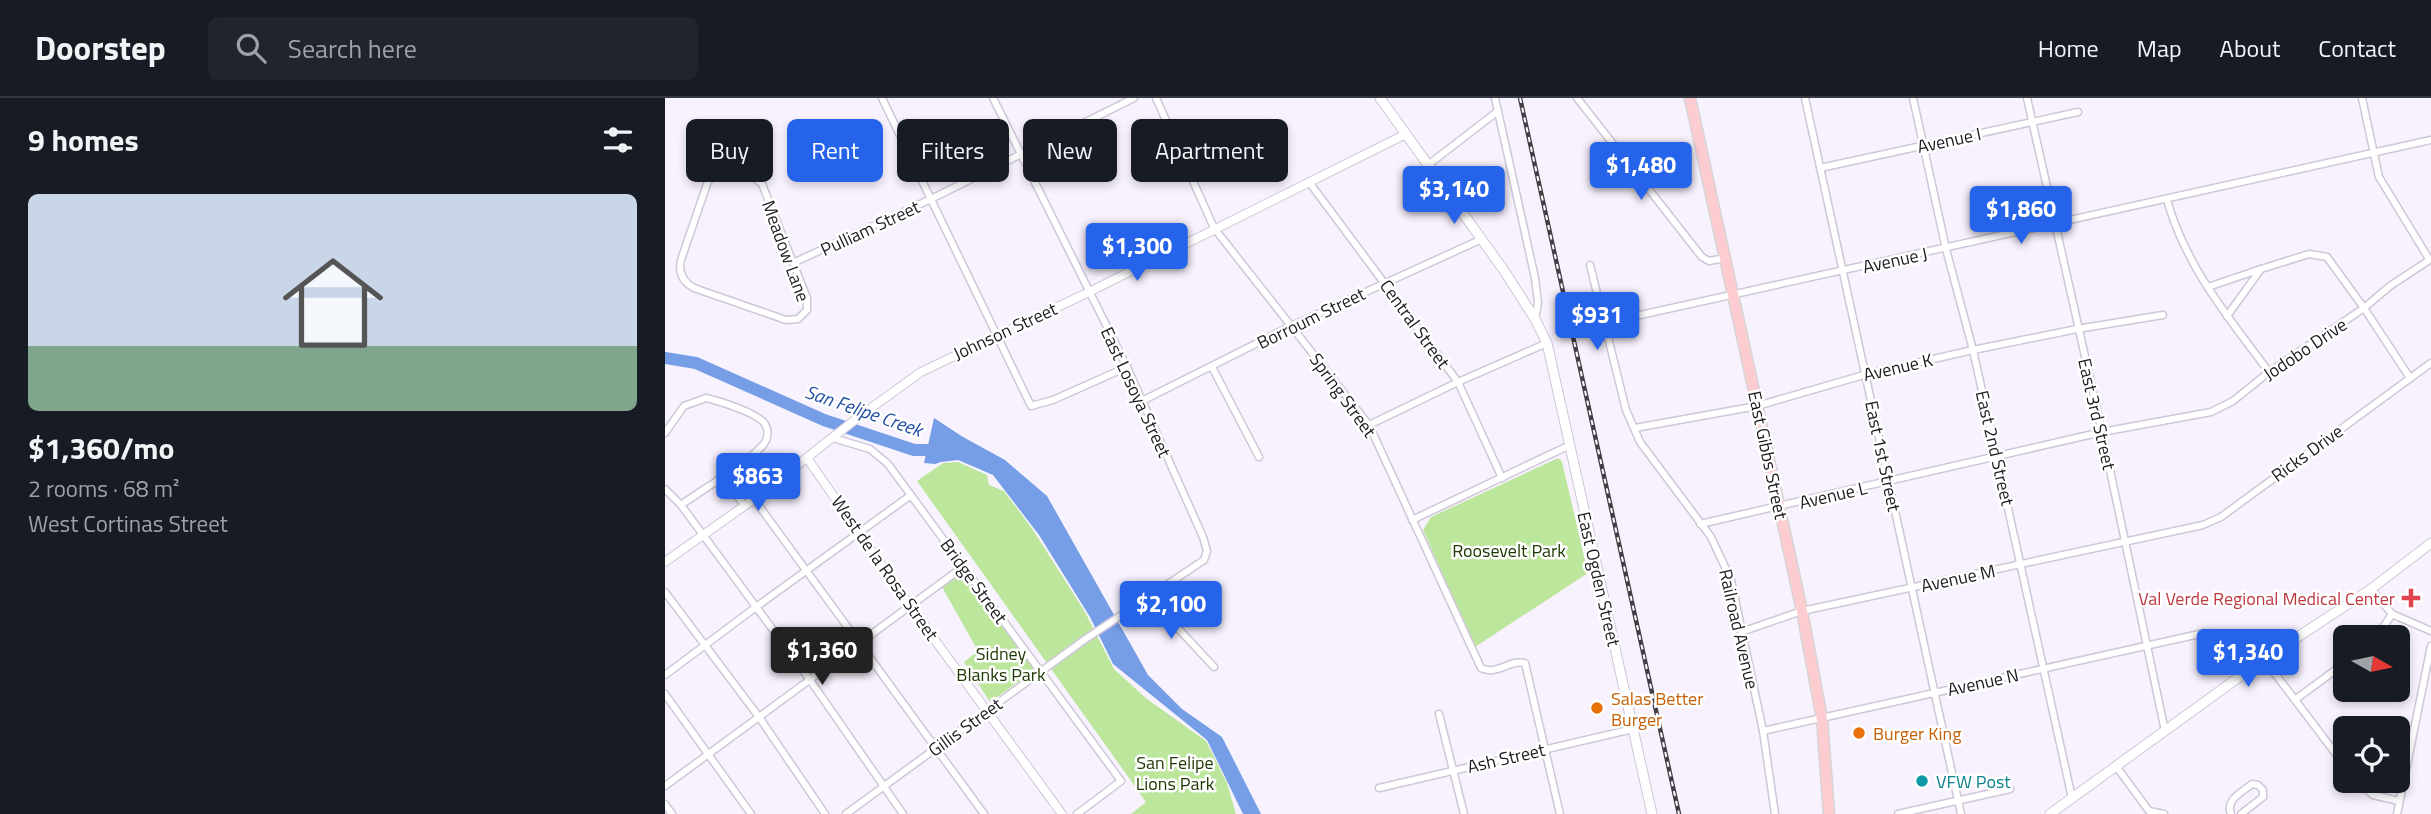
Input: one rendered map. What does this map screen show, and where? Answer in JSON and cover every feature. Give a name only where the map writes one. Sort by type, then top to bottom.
[{"type":"highway","name":"East Gibbs Street","points":[[1690,98],[1803,611],[1822,719],[1829,814]]},
{"type":"main road","name":"East Ogden Street","points":[[1380,98],[1482,239],[1535,318],[1547,344],[1652,814]]},
{"type":"main road","points":[[2050,814],[2264,659],[2371,589],[2431,543]]},
{"type":"street","points":[[882,98],[1031,405],[1053,400],[1127,367]]},
{"type":"street","name":"East Losoya Street","points":[[993,98],[1127,367],[1207,551],[1204,560],[1084,640]]},
{"type":"street","name":"Pulliam Street","points":[[793,263],[1134,98]]},
{"type":"street","name":"Spring Street","points":[[1156,98],[1214,228],[1369,425],[1481,668],[1492,671],[1516,662],[1525,663],[1545,749]]},
{"type":"street","points":[[1495,98],[1535,278],[1538,303],[1535,318]]},
{"type":"street","points":[[1577,98],[1702,257],[1709,261],[1725,258]]},
{"type":"street","name":"East 1st Street","points":[[1805,98],[1961,814]]},
{"type":"street","name":"East 2nd Street","points":[[1913,98],[1946,248],[1997,456],[2072,798]]},
{"type":"street","name":"East 3rd Street","points":[[2027,98],[2102,432],[2165,731]]},
{"type":"street","points":[[2362,98],[2379,177],[2430,259]]},
{"type":"street","points":[[1428,165],[1498,111]]},
{"type":"street","name":"Avenue I","points":[[1820,168],[2078,112]]},
{"type":"street","name":"Johnson Street","points":[[665,562],[754,499],[921,372],[1089,292],[1406,134]]},
{"type":"street","name":"Avenue J","points":[[1604,323],[2431,140]]},
{"type":"street","name":"Meadow Lane","points":[[725,172],[743,173],[762,184],[793,263],[808,304],[803,316],[792,320],[688,285],[683,280],[679,266],[710,178],[725,172]]},
{"type":"street","name":"Central Street","points":[[1309,182],[1458,382],[1502,478]]},
{"type":"street","points":[[2167,200],[2184,247],[2227,316],[2269,372]]},
{"type":"street","name":"Borroum Street","points":[[1142,401],[1291,326],[1482,239]]},
{"type":"street","points":[[2208,287],[2309,254],[2327,257],[2410,378]]},
{"type":"street","name":"Jodobo Drive","points":[[2170,420],[2211,412],[2233,401],[2269,372],[2364,308],[2390,286],[2430,259]]},
{"type":"street","name":"Railroad Avenue","points":[[1590,265],[1626,410],[1640,442],[1711,537],[1731,580],[1763,731],[1775,814]]},
{"type":"street","points":[[2227,316],[2261,269]]},
{"type":"street","name":"Avenue K","points":[[1635,428],[1757,406],[1867,374],[1973,351],[2077,329],[2163,315]]},
{"type":"street","points":[[1369,425],[1458,382],[1547,344]]},
{"type":"street","name":"Ricks Drive","points":[[2178,531],[2221,517],[2431,363]]},
{"type":"street","points":[[1212,367],[1259,457]]},
{"type":"street","points":[[665,433],[684,406],[706,398],[762,420],[768,431],[765,443],[751,455],[681,505]]},
{"type":"street","name":"Avenue L","points":[[1700,524],[2102,432],[2170,420]]},
{"type":"street","name":"Bridge Street","points":[[833,438],[859,445],[880,455],[1121,781],[1077,814]]},
{"type":"street","points":[[1412,520],[1570,445]]},
{"type":"street","name":"West de la Rosa Street","points":[[807,458],[910,606],[1062,814]]},
{"type":"street","points":[[719,478],[745,505]]},
{"type":"street","points":[[665,489],[681,505],[810,680],[903,814]]},
{"type":"street","points":[[665,676],[911,495]]},
{"type":"street","points":[[754,499],[983,814]]},
{"type":"street","name":"Avenue M","points":[[1741,632],[1803,611],[2178,531]]},
{"type":"street","points":[[665,786],[963,567]]},
{"type":"street","points":[[2371,589],[2392,614],[2431,631]]},
{"type":"street","points":[[665,592],[759,717],[825,814]]},
{"type":"street","points":[[1149,597],[1214,667]]},
{"type":"street","points":[[2385,625],[2392,614]]},
{"type":"street","name":"Avenue N","points":[[1763,731],[2204,633]]},
{"type":"street","name":"Gillis Street","points":[[846,814],[1084,640]]},
{"type":"street","points":[[2397,814],[2431,646]]},
{"type":"street","points":[[2264,659],[2333,750]]},
{"type":"street","points":[[2296,699],[2333,672]]},
{"type":"street","points":[[665,694],[751,814]]},
{"type":"street","points":[[1439,714],[1464,814]]},
{"type":"street","name":"Ash Street","points":[[1379,788],[1633,729]]},
{"type":"street","points":[[1545,749],[1560,814]]},
{"type":"street","points":[[2116,766],[2149,811],[2164,814]]},
{"type":"street","points":[[2231,814],[2228,806],[2231,801],[2252,784],[2258,785],[2263,790],[2263,797],[2241,814]]},
{"type":"street","points":[[1898,814],[2010,789]]},
{"type":"street","points":[[2372,793],[2399,801]]},
{"type":"street","points":[[665,804],[672,814]]},
{"type":"green space","name":"Roosevelt Park","points":[[1556,459],[1562,462],[1588,573],[1475,647],[1423,530],[1431,517]]},
{"type":"green space","name":"San Felipe Lions Park","points":[[958,462],[987,475],[989,485],[1004,491],[1033,530],[1085,612],[1114,669],[1147,699],[1206,741],[1227,783],[1236,814],[1131,814],[1146,802],[917,481],[943,463]]},
{"type":"green space","name":"Sidney Blanks Park","points":[[962,574],[1038,668],[990,702],[964,662],[978,651],[942,587]]},
{"type":"water","points":[[934,418],[1005,460],[1047,496],[1148,675],[1182,709],[1222,737],[1261,814],[1243,814],[1207,740],[1113,664],[1090,617],[1039,535],[993,475],[958,460],[924,463]]},
{"type":"waterway","name":"San Felipe Creek","points":[[665,358],[696,363],[824,420],[914,450],[941,450]]},
{"type":"railway","points":[[1520,98],[1679,814]]},
{"type":"place","name":"Val Verde Regional Medical Center","points":[[2411,598]]},
{"type":"place","name":"Salas Better Burger","points":[[1597,708]]},
{"type":"place","name":"Burger King","points":[[1859,733]]},
{"type":"place","name":"VFW Post","points":[[1922,781]]}]
